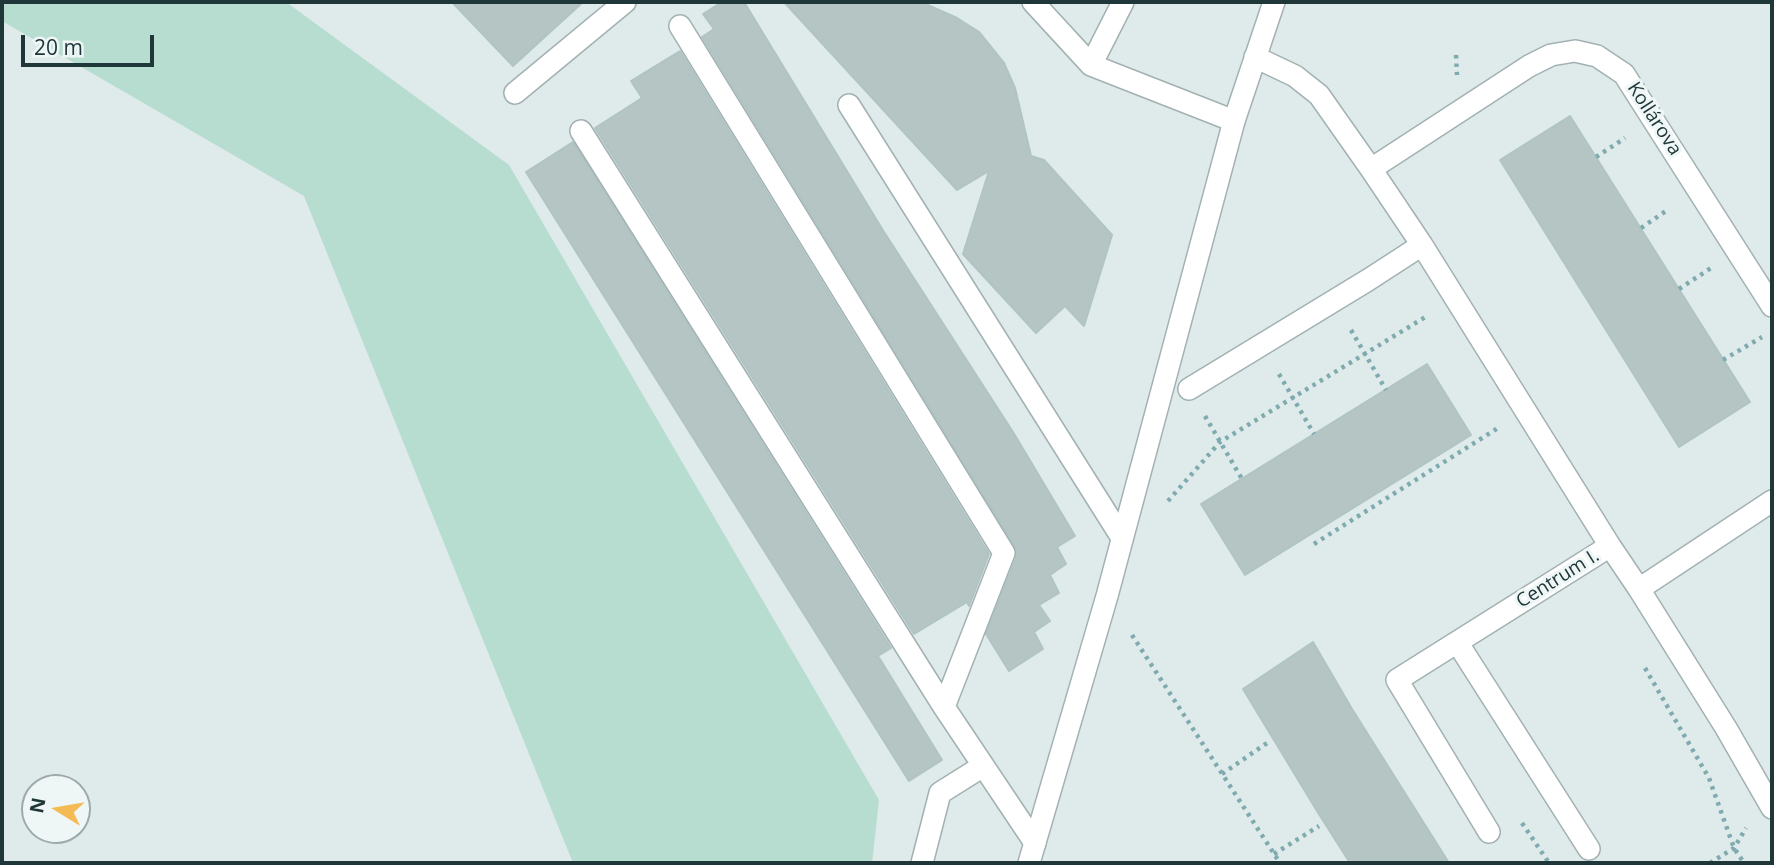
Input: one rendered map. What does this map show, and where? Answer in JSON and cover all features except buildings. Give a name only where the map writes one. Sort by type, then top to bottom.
[{"type":"street","points":[[514,93],[625,2]]},
{"type":"street","points":[[1033,2],[1091,65],[1234,121]]},
{"type":"street","points":[[1091,65],[1123,2]]},
{"type":"street","points":[[1032,853],[1107,596],[1234,121],[1274,2]]},
{"type":"street","points":[[680,26],[1003,552],[944,707]]},
{"type":"street","name":"Kollárova","points":[[1371,169],[1529,66],[1551,55],[1575,51],[1597,56],[1624,74],[1772,306]]},
{"type":"street","points":[[1255,57],[1294,76],[1319,95],[1422,244],[1610,546]]},
{"type":"street","points":[[849,105],[1122,538]]},
{"type":"street","points":[[581,131],[983,766],[1032,853]]},
{"type":"street","points":[[1189,389],[1422,244]]},
{"type":"street","points":[[1639,589],[1772,501]]},
{"type":"street","name":"Centrum I.","points":[[1489,832],[1396,680],[1610,546],[1731,737],[1769,803]]},
{"type":"street","points":[[1457,642],[1589,849]]},
{"type":"street","points":[[922,863],[940,793],[983,766]]},
{"type":"path","points":[[1334,300],[1386,390]]},
{"type":"path","points":[[1160,510],[1220,442],[1433,312]]},
{"type":"path","points":[[1723,360],[1762,336]]},
{"type":"path","points":[[1262,345],[1314,434]]},
{"type":"path","points":[[1189,389],[1242,479]]},
{"type":"path","points":[[1314,544],[1502,426]]},
{"type":"path","points":[[1107,596],[1280,863]]},
{"type":"path","points":[[1639,658],[1709,778],[1734,848],[1744,863]]},
{"type":"path","points":[[1222,774],[1267,743]]},
{"type":"path","points":[[1710,863],[1734,848],[1769,803]]},
{"type":"path","points":[[1274,854],[1319,826]]},
{"type":"green space","points":[[2,2],[286,2],[509,165],[879,800],[872,863],[573,863],[304,196],[2,21]]}]
